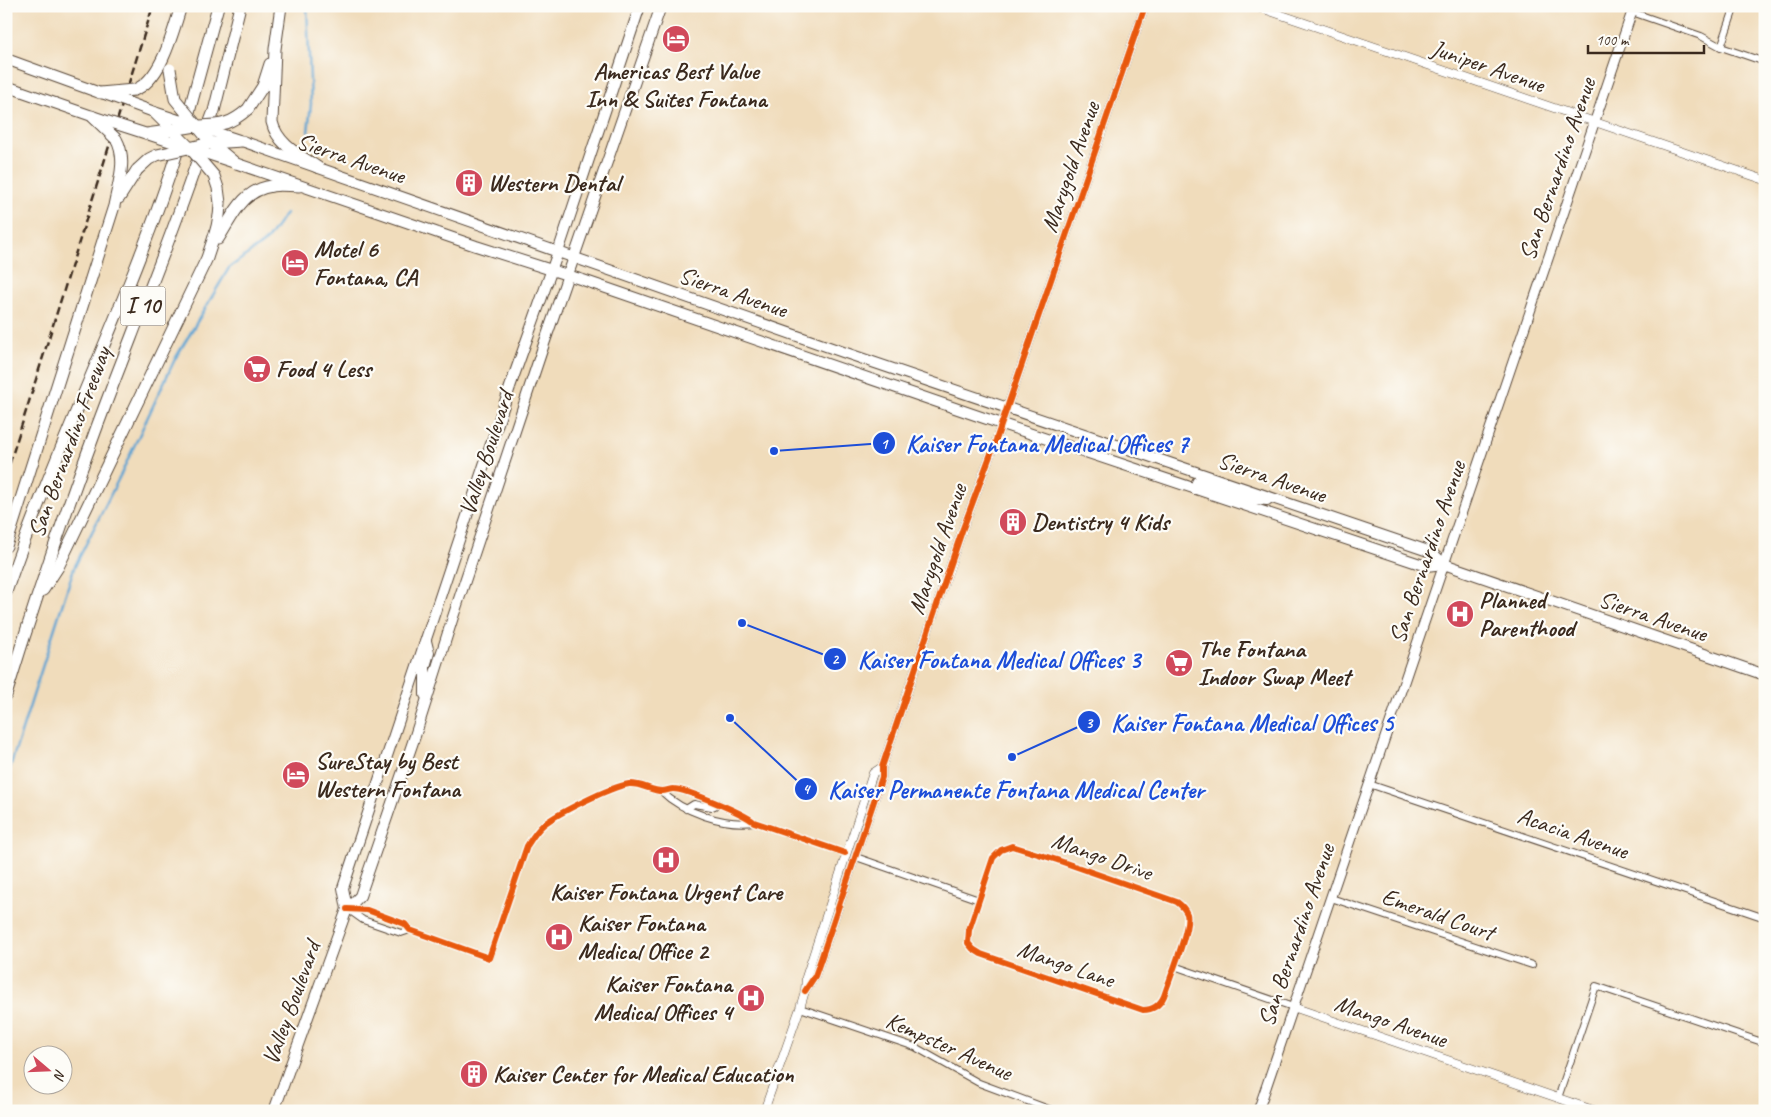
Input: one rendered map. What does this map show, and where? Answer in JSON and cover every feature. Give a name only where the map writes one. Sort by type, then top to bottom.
[{"type":"highway","points":[[100,93],[134,90],[144,86],[153,76],[174,30],[181,6]]},
{"type":"highway","name":"San Bernardino Freeway","points":[[6,592],[24,539],[138,261],[170,176],[196,92],[218,6]]},
{"type":"highway","name":"San Bernardino Freeway","points":[[6,695],[61,525],[190,183],[214,110],[240,6]]},
{"type":"highway","points":[[281,6],[275,49],[272,122],[274,132],[291,149],[316,167]]},
{"type":"highway","points":[[174,30],[170,69],[175,99],[211,143],[235,164]]},
{"type":"highway","points":[[147,134],[198,126],[220,125],[235,119],[248,109],[263,86],[275,49]]},
{"type":"highway","points":[[154,112],[190,148],[214,176],[220,203],[220,216],[207,258]]},
{"type":"highway","points":[[6,546],[114,206],[123,162],[121,149],[116,139],[92,116]]},
{"type":"highway","points":[[114,206],[137,170],[149,159],[157,155],[211,143],[242,141]]},
{"type":"highway","points":[[35,602],[58,567],[207,258],[246,196],[271,186],[299,186]]},
{"type":"main road","name":"Valley Boulevard","points":[[347,909],[343,888],[511,384],[558,252],[640,6]]},
{"type":"main road","name":"Valley Boulevard","points":[[274,1111],[347,909],[360,896],[425,706],[567,275],[661,6]]},
{"type":"main road","name":"San Bernardino Avenue","points":[[1258,1111],[1633,9]]},
{"type":"main road","name":"Sierra Avenue","points":[[6,59],[848,354],[1431,552],[1444,564],[1765,676]]},
{"type":"main road","name":"Sierra Avenue","points":[[6,86],[1426,566],[1444,564]]},
{"type":"main road","points":[[1195,488],[1197,482],[1200,481],[1255,499],[1278,500]]},
{"type":"main road","points":[[425,706],[425,667],[429,653],[426,641]]},
{"type":"street","name":"Marygold Avenue","points":[[805,991],[815,976],[821,959],[882,777],[882,767],[962,531],[1002,423],[1145,6]]},
{"type":"street","name":"Juniper Avenue","points":[[1255,6],[1765,180]]},
{"type":"street","points":[[1721,47],[1736,6]]},
{"type":"street","points":[[1633,9],[1702,36],[1721,47],[1765,62]]},
{"type":"street","points":[[821,959],[822,941],[845,875],[845,854],[860,832],[882,767]]},
{"type":"street","points":[[347,909],[370,911],[405,924],[410,930],[489,958],[527,846],[536,831],[547,822],[577,805],[621,786],[638,784],[661,791],[675,789],[719,804],[746,816],[754,822],[845,854]]},
{"type":"street","name":"Acacia Avenue","points":[[1370,784],[1765,918]]},
{"type":"street","points":[[661,791],[670,800],[686,808],[722,821],[754,822]]},
{"type":"street","points":[[686,808],[694,804],[712,807],[719,804]]},
{"type":"street","name":"Mango Drive","points":[[979,900],[993,858],[1001,850],[1012,846],[1057,860],[1177,902],[1186,911],[1188,922],[1174,966]]},
{"type":"street","name":"Marygold Avenue","points":[[764,1111],[800,1008],[805,991],[806,977],[845,854]]},
{"type":"street","points":[[856,857],[979,900]]},
{"type":"street","name":"Emerald Court","points":[[1331,898],[1532,965]]},
{"type":"street","name":"Mango Lane","points":[[979,900],[968,937],[968,943],[976,952],[1143,1010],[1154,1008],[1162,1000],[1174,966]]},
{"type":"street","points":[[347,909],[363,920],[392,930],[401,933],[410,930]]},
{"type":"street","name":"Mango Avenue","points":[[1174,966],[1596,1111]]},
{"type":"street","points":[[1558,1098],[1596,986],[1765,1043]]},
{"type":"street","name":"Kempster Avenue","points":[[800,1008],[915,1047],[979,1083],[1054,1111]]},
{"type":"street","points":[[1569,1111],[1571,1102]]},
{"type":"waterway","points":[[307,6],[311,104],[308,132]]},
{"type":"waterway","points":[[6,780],[74,568],[175,359],[229,268],[267,240],[286,213]]},
{"type":"railway","points":[[6,475],[153,6]]},
{"type":"cycle path","points":[[805,991],[815,976],[821,959],[882,777],[882,767],[962,531],[996,440],[1145,6]]},
{"type":"cycle path","points":[[347,909],[367,910],[405,924],[410,930],[489,958],[527,846],[536,832],[550,820],[597,795],[629,784],[658,791],[673,789],[690,793],[727,808],[754,822],[845,853]]},
{"type":"cycle path","points":[[1012,846],[1177,902],[1183,907],[1187,914],[1186,930],[1164,996],[1158,1004],[1153,1008],[1143,1010],[981,954],[973,949],[968,943],[969,930],[993,858],[1001,850],[1012,846]]},
{"type":"place","name":"Americas Best Value Inn & Suites Fontana","points":[[676,39]]},
{"type":"place","name":"Western Dental","points":[[469,183]]},
{"type":"place","name":"Motel 6 Fontana, CA","points":[[295,263]]},
{"type":"place","name":"Food 4 Less","points":[[257,369]]},
{"type":"place","name":"Kaiser Fontana Medical Offices 7","points":[[774,451]]},
{"type":"place","name":"Dentistry 4 Kids","points":[[1013,522]]},
{"type":"place","name":"Planned Parenthood","points":[[1460,614]]},
{"type":"place","name":"Kaiser Fontana Medical Offices 3","points":[[742,623]]},
{"type":"place","name":"The Fontana Indoor Swap Meet","points":[[1179,663]]},
{"type":"place","name":"Kaiser Permanente Fontana Medical Center","points":[[730,718]]},
{"type":"place","name":"Kaiser Fontana Medical Offices 5","points":[[1012,757]]},
{"type":"place","name":"SureStay by Best Western Fontana","points":[[296,775]]},
{"type":"place","name":"Kaiser Fontana Urgent Care","points":[[666,860]]},
{"type":"place","name":"Kaiser Fontana Medical Office 2","points":[[559,937]]},
{"type":"place","name":"Kaiser Fontana Medical Offices 4","points":[[751,998]]},
{"type":"place","name":"Kaiser Center for Medical Education","points":[[474,1074]]}]
